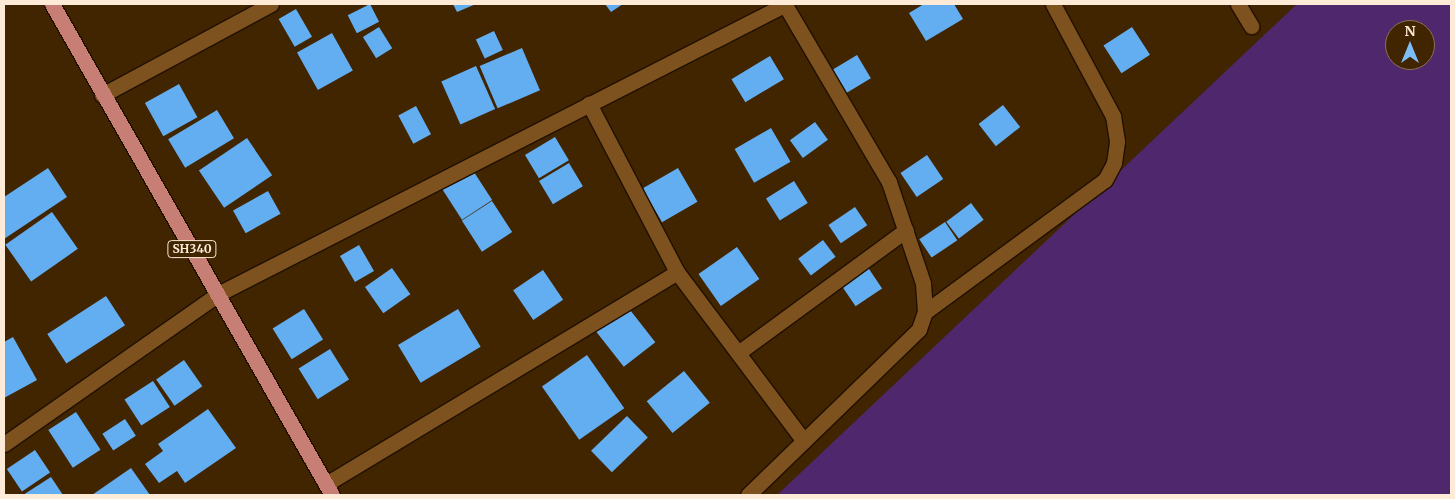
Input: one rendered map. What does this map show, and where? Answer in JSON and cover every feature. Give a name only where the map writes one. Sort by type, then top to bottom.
[{"type":"main road","name":"SH340","points":[[52,4],[102,95],[329,490]]},
{"type":"street","points":[[102,95],[271,4]]},
{"type":"street","points":[[4,444],[218,294],[786,4],[889,182],[923,283],[925,312],[919,329],[748,495]]},
{"type":"street","points":[[925,312],[1105,180],[1114,164],[1117,141],[1113,116],[1053,4]]},
{"type":"street","points":[[1238,4],[1251,26]]},
{"type":"street","points":[[589,104],[677,272],[804,441]]},
{"type":"street","points":[[738,352],[906,230]]},
{"type":"street","points":[[329,490],[677,272]]},
{"type":"shaded area","points":[[1297,4],[1451,4],[1451,495],[777,495]]},
{"type":"building","points":[[370,4],[379,22],[357,33],[348,15]]},
{"type":"building","points":[[453,4],[476,4],[457,12]]},
{"type":"building","points":[[605,4],[623,4],[611,12]]},
{"type":"building","points":[[924,4],[954,4],[963,19],[926,41],[909,13]]},
{"type":"building","points":[[296,9],[312,37],[295,47],[279,19]]},
{"type":"building","points":[[379,27],[392,48],[376,58],[363,37]]},
{"type":"building","points":[[1132,27],[1150,55],[1121,73],[1103,46]]},
{"type":"building","points":[[494,31],[503,50],[485,58],[476,39]]},
{"type":"building","points":[[332,33],[353,71],[318,90],[297,52]]},
{"type":"building","points":[[522,48],[540,90],[498,108],[480,66]]},
{"type":"building","points":[[857,55],[871,78],[843,95],[829,72]]},
{"type":"building","points":[[770,56],[784,79],[745,102],[731,79]]},
{"type":"building","points":[[476,66],[495,109],[460,124],[441,81]]},
{"type":"building","points":[[179,84],[197,117],[163,136],[145,103]]},
{"type":"building","points":[[1003,105],[1020,127],[996,146],[979,124]]},
{"type":"building","points":[[416,106],[431,134],[413,144],[398,115]]},
{"type":"building","points":[[217,110],[234,138],[185,168],[168,139]]},
{"type":"building","points":[[815,122],[828,140],[803,158],[790,140]]},
{"type":"building","points":[[771,128],[790,162],[754,183],[735,149]]},
{"type":"building","points":[[555,137],[569,160],[539,178],[525,155]]},
{"type":"building","points":[[247,138],[272,175],[224,208],[199,170]]},
{"type":"building","points":[[927,155],[943,179],[917,197],[900,173]]},
{"type":"building","points":[[569,163],[583,186],[553,204],[539,181]]},
{"type":"building","points":[[48,168],[67,197],[4,239],[4,197]]},
{"type":"building","points":[[678,168],[698,202],[662,222],[642,188]]},
{"type":"building","points":[[472,169],[492,200],[462,220],[442,189]]},
{"type":"building","points":[[794,181],[808,203],[780,221],[766,198]]},
{"type":"building","points":[[268,191],[281,214],[246,233],[233,210]]},
{"type":"building","points":[[492,201],[512,232],[482,252],[462,221]]},
{"type":"building","points":[[971,203],[984,220],[959,238],[946,222]]},
{"type":"building","points":[[855,207],[867,225],[841,243],[828,225]]},
{"type":"building","points":[[52,212],[78,249],[31,282],[5,245]]},
{"type":"building","points":[[945,222],[957,240],[932,258],[919,239]]},
{"type":"building","points":[[823,240],[836,257],[811,275],[798,259]]},
{"type":"building","points":[[359,245],[374,271],[355,282],[340,256]]},
{"type":"building","points":[[737,247],[759,279],[721,306],[698,274]]},
{"type":"building","points":[[867,266],[882,288],[856,306],[840,284]]},
{"type":"building","points":[[392,268],[410,294],[383,313],[365,287]]},
{"type":"building","points":[[543,270],[563,300],[533,320],[513,290]]},
{"type":"building","points":[[106,296],[125,325],[66,363],[47,334]]},
{"type":"building","points":[[627,306],[655,342],[624,367],[595,331]]},
{"type":"building","points":[[304,309],[323,340],[292,359],[273,329]]},
{"type":"building","points":[[458,309],[481,347],[421,383],[398,345]]},
{"type":"building","points":[[13,337],[37,380],[4,398],[4,342]]},
{"type":"building","points":[[330,349],[349,380],[318,399],[299,369]]},
{"type":"building","points":[[587,355],[624,408],[579,440],[542,387]]},
{"type":"building","points":[[184,360],[202,386],[175,406],[156,380]]},
{"type":"building","points":[[684,371],[710,403],[672,433],[647,401]]},
{"type":"building","points":[[153,381],[170,407],[141,426],[124,400]]},
{"type":"building","points":[[208,409],[236,448],[185,483],[177,471],[159,483],[145,464],[163,451],[158,444]]},
{"type":"building","points":[[76,412],[101,450],[73,468],[48,430]]},
{"type":"building","points":[[627,416],[648,438],[612,472],[591,451]]},
{"type":"building","points":[[125,419],[136,436],[113,450],[102,434]]},
{"type":"building","points":[[35,450],[50,472],[22,491],[7,469]]},
{"type":"building","points":[[131,468],[150,495],[92,495]]},
{"type":"building","points":[[51,477],[63,495],[23,495]]}]
